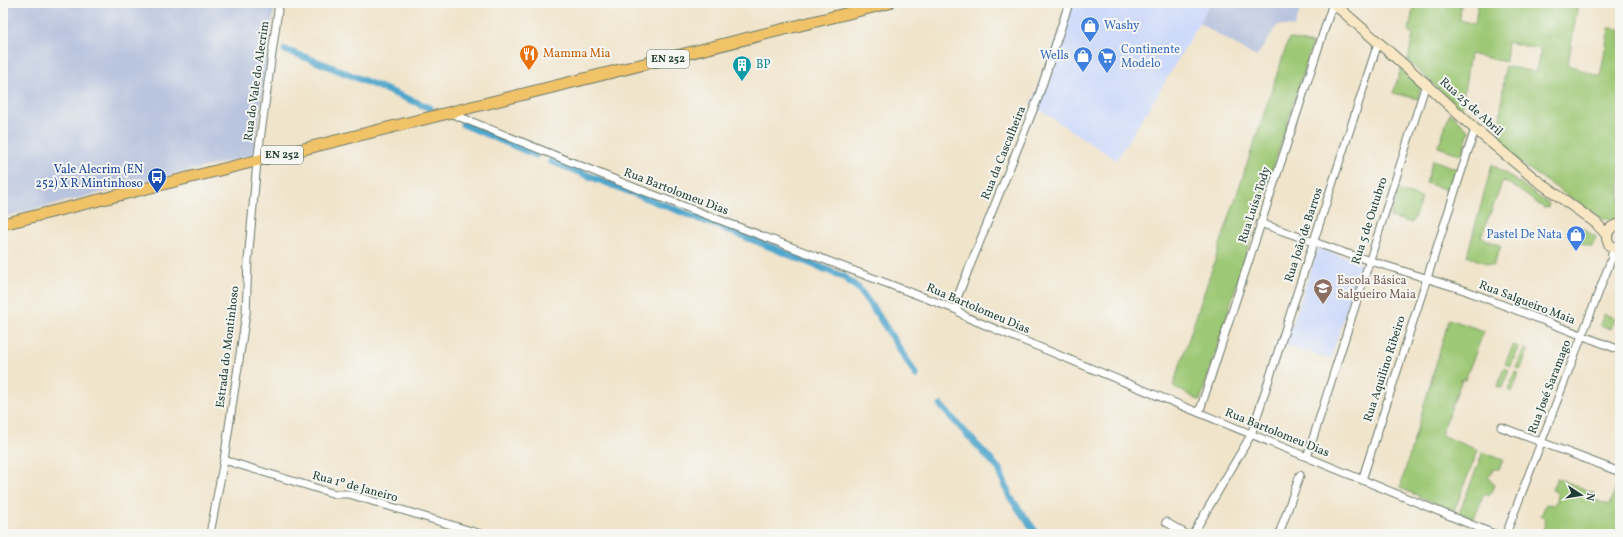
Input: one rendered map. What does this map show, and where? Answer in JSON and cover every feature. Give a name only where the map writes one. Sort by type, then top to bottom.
[{"type":"main road","name":"EN 252","points":[[3,224],[257,162],[889,3]]},
{"type":"street","name":"Rua do Vale do Alecrim","points":[[257,162],[279,3]]},
{"type":"street","name":"Rua da Cascalheira","points":[[957,310],[957,298],[1038,98],[1069,3]]},
{"type":"street","name":"Rua 25 de Abril","points":[[1333,3],[1475,129],[1535,179],[1596,223],[1615,227]]},
{"type":"street","name":"Rua Luísa Tody","points":[[1199,414],[1333,3]]},
{"type":"street","name":"Rua João de Barros","points":[[1193,534],[1251,435],[1378,43]]},
{"type":"street","name":"Rua 5 de Outubro","points":[[1307,457],[1426,84]]},
{"type":"street","name":"Rua Bartolomeu Dias","points":[[450,113],[633,187],[957,310],[966,317],[1494,534]]},
{"type":"street","name":"Rua Aquilino Ribeiro","points":[[1362,480],[1475,129]]},
{"type":"street","name":"Estrada do Montinhoso","points":[[210,534],[224,460],[246,314],[248,261],[257,162]]},
{"type":"street","name":"Rua Salgueiro Maia","points":[[1260,224],[1369,261],[1464,290],[1620,350]]},
{"type":"street","points":[[1615,227],[1608,243],[1617,249]]},
{"type":"street","name":"Rua José Saramago","points":[[1506,534],[1617,249]]},
{"type":"street","points":[[1501,427],[1620,472]]},
{"type":"street","name":"Rua 1º de Janeiro","points":[[224,460],[335,494],[348,494],[480,534]]},
{"type":"street","points":[[1279,534],[1300,475]]},
{"type":"street","points":[[1166,522],[1186,534]]},
{"type":"shaded area","points":[[3,3],[275,3],[254,155],[3,217]]},
{"type":"shaded area","points":[[1071,3],[1211,3],[1159,92],[1116,160],[1031,104]]},
{"type":"shaded area","points":[[1211,3],[1303,3],[1294,27],[1278,25],[1256,57],[1199,23]]},
{"type":"shaded area","name":"Escola Básica Salgueiro Maia","points":[[1318,248],[1358,261],[1360,265],[1331,359],[1285,346]]},
{"type":"green space","points":[[1414,3],[1461,3],[1460,20],[1475,24],[1478,3],[1578,3],[1568,65],[1600,77],[1609,28],[1620,29],[1620,216],[1612,220],[1602,219],[1523,165],[1498,143],[1505,66],[1535,72],[1541,50],[1508,42],[1506,62],[1470,54],[1461,110],[1408,61],[1413,34],[1409,31]]},
{"type":"green space","points":[[1289,38],[1312,44],[1200,401],[1173,386]]},
{"type":"green space","points":[[1401,68],[1419,85],[1420,88],[1418,99],[1393,93]]},
{"type":"green space","points":[[1450,113],[1469,131],[1462,155],[1438,147]]},
{"type":"green space","points":[[1433,160],[1458,169],[1450,191],[1426,183]]},
{"type":"green space","points":[[1492,164],[1549,204],[1548,207],[1544,208],[1509,183],[1503,181],[1481,237],[1501,246],[1493,266],[1467,256]]},
{"type":"green space","points":[[1398,190],[1422,198],[1412,223],[1390,217]]},
{"type":"green space","points":[[1581,227],[1596,237],[1592,247],[1575,241],[1578,228]]},
{"type":"green space","points":[[1604,314],[1615,318],[1611,329],[1600,325]]},
{"type":"green space","points":[[1449,319],[1484,331],[1465,380],[1462,379],[1441,435],[1478,450],[1454,511],[1400,488]]},
{"type":"green space","points":[[1513,345],[1518,347],[1511,366],[1505,364]]},
{"type":"green space","points":[[1524,349],[1528,351],[1520,370],[1516,368]]},
{"type":"green space","points":[[1504,368],[1509,370],[1502,388],[1497,386]]},
{"type":"green space","points":[[1515,372],[1519,374],[1512,392],[1508,390]]},
{"type":"green space","points":[[1483,452],[1503,460],[1499,469],[1494,469],[1488,477],[1494,485],[1489,496],[1484,494],[1474,519],[1459,513]]},
{"type":"green space","points":[[1557,478],[1594,493],[1593,499],[1609,505],[1616,487],[1620,489],[1620,524],[1617,534],[1542,534],[1546,519],[1541,516],[1546,504],[1553,505],[1557,501],[1558,495],[1552,490]]},
{"type":"waterway","points":[[285,50],[326,65],[430,108]]},
{"type":"waterway","points":[[463,124],[536,155]]},
{"type":"waterway","points":[[551,161],[844,277],[859,289],[878,315],[916,375]]},
{"type":"waterway","points":[[941,406],[999,469],[1010,497],[1037,534]]},
{"type":"place","name":"Washy","points":[[1090,43]]},
{"type":"place","name":"Mamma Mia","points":[[529,71]]},
{"type":"place","name":"Wells","points":[[1083,73]]},
{"type":"place","name":"Continente Modelo","points":[[1107,74]]},
{"type":"place","name":"BP","points":[[742,82]]},
{"type":"place","name":"Vale Alecrim (EN 252) X R Mintinhoso","points":[[157,194]]},
{"type":"place","name":"Pastel De Nata","points":[[1576,252]]},
{"type":"place","name":"Escola Básica Salgueiro Maia","points":[[1323,305]]}]
